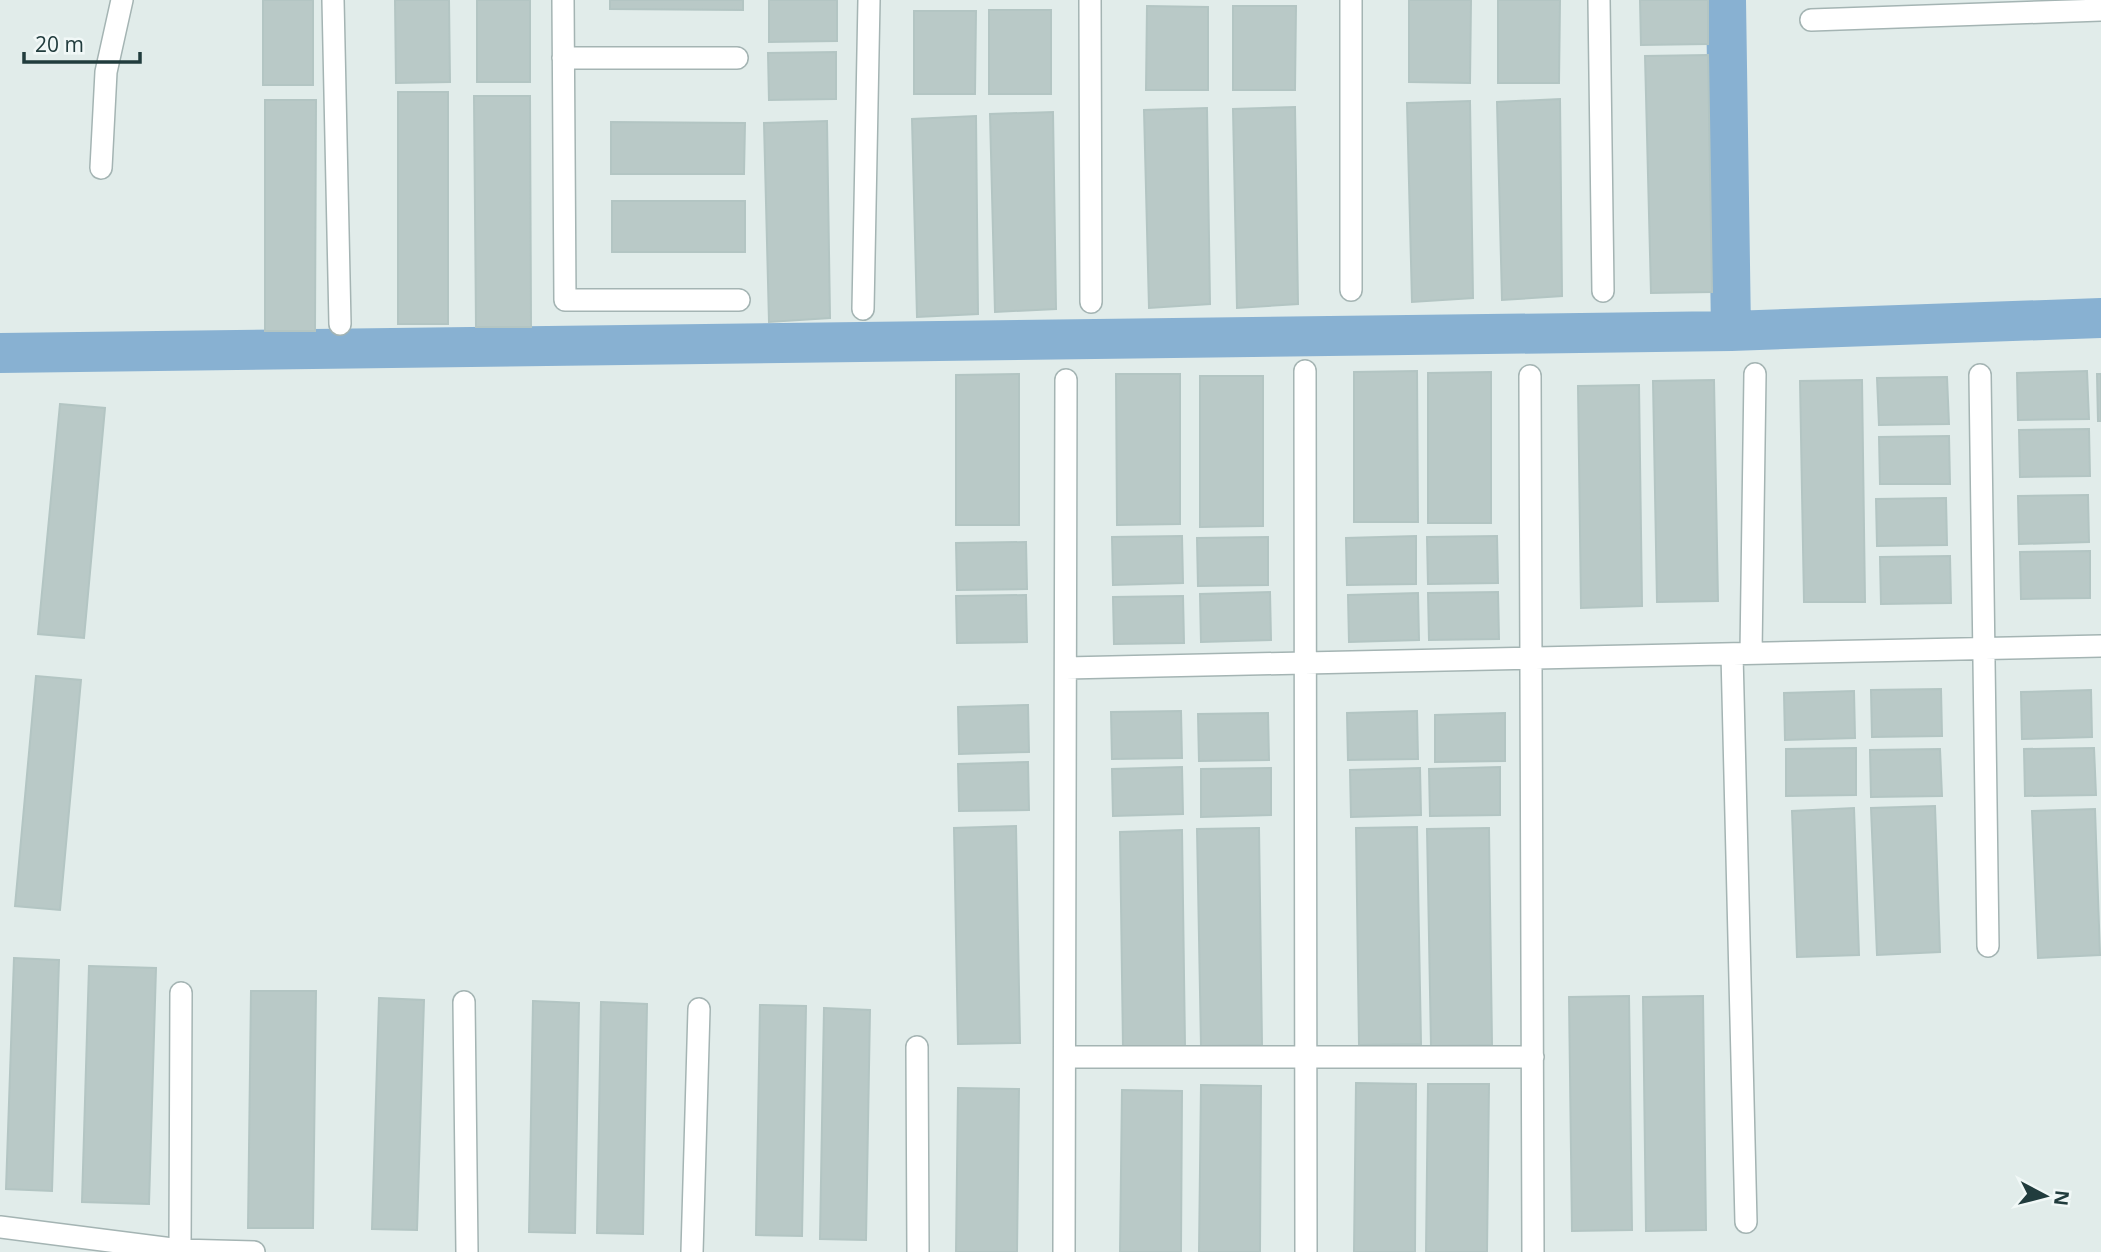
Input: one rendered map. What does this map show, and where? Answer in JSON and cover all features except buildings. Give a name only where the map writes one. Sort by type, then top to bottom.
[{"type":"street","points":[[101,168],[106,72],[122,0]]},
{"type":"street","points":[[333,0],[340,324]]},
{"type":"street","points":[[563,0],[565,300],[739,300]]},
{"type":"street","points":[[863,309],[869,0]]},
{"type":"street","points":[[1090,0],[1091,302]]},
{"type":"street","points":[[1351,0],[1351,290]]},
{"type":"street","points":[[1599,0],[1603,291]]},
{"type":"street","points":[[1811,20],[1854,9],[2101,10]]},
{"type":"street","points":[[564,58],[737,58]]},
{"type":"street","points":[[1305,370],[1306,1252]]},
{"type":"street","points":[[1746,1222],[1741,653],[1755,374]]},
{"type":"street","points":[[1980,374],[1988,946]]},
{"type":"street","points":[[1530,376],[1533,1252]]},
{"type":"street","points":[[1064,1252],[1066,380]]},
{"type":"street","points":[[1066,668],[2101,646]]},
{"type":"street","points":[[180,1251],[181,993]]},
{"type":"street","points":[[464,1002],[467,1252]]},
{"type":"street","points":[[692,1252],[699,1009]]},
{"type":"street","points":[[917,1047],[918,1252]]},
{"type":"street","points":[[1065,1057],[1533,1056]]},
{"type":"street","points":[[0,1227],[180,1251],[254,1252]]},
{"type":"waterway","points":[[1726,0],[1731,331]]},
{"type":"waterway","points":[[0,353],[1731,331],[2101,318]]}]
